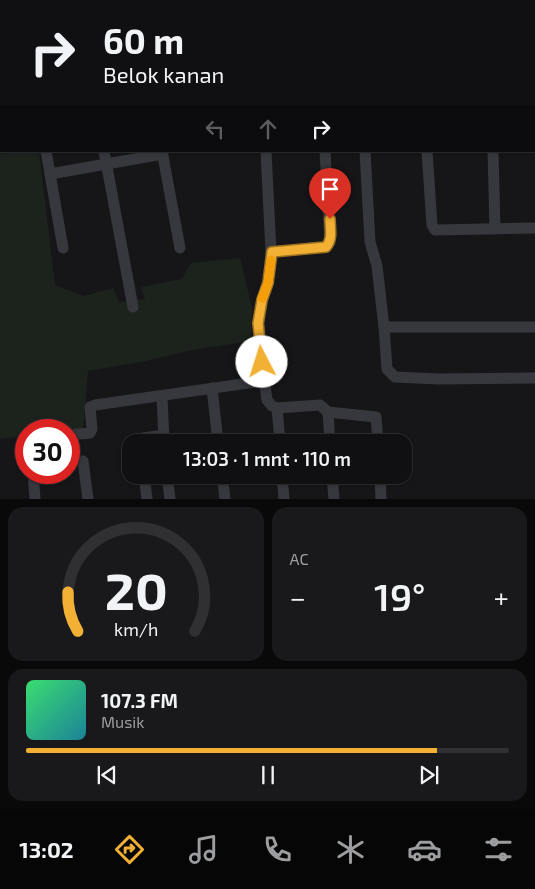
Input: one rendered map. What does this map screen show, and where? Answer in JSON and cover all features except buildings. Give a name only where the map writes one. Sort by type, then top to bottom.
[{"type":"street","points":[[8,0],[22,0]]},
{"type":"street","points":[[71,0],[89,0]]},
{"type":"street","points":[[46,152],[63,248]]},
{"type":"street","points":[[104,152],[133,307]]},
{"type":"street","points":[[266,152],[272,252],[268,283],[262,300],[258,323],[263,381],[267,400],[272,406],[277,408],[323,406],[328,412],[329,434]]},
{"type":"street","points":[[272,252],[326,247],[330,242],[324,152]]},
{"type":"street","points":[[365,152],[370,242],[377,266],[387,369],[396,377],[439,379],[535,378]]},
{"type":"street","points":[[427,152],[433,228],[438,231],[535,228]]},
{"type":"street","points":[[493,152],[495,229]]},
{"type":"street","points":[[50,174],[163,153],[180,248]]},
{"type":"street","points":[[384,327],[535,326]]},
{"type":"street","points":[[80,434],[90,433],[92,430],[90,407],[95,405],[263,381]]},
{"type":"street","points":[[212,388],[217,434]]},
{"type":"street","points":[[162,396],[164,434]]},
{"type":"street","points":[[277,408],[279,434]]},
{"type":"street","points":[[328,412],[376,417],[377,434]]},
{"type":"street","points":[[83,461],[88,499]]},
{"type":"street","points":[[34,484],[35,499]]},
{"type":"street","points":[[145,484],[147,499]]},
{"type":"street","points":[[168,484],[170,499]]},
{"type":"street","points":[[223,484],[225,499]]},
{"type":"street","points":[[283,484],[284,499]]},
{"type":"street","points":[[333,484],[334,499]]},
{"type":"street","points":[[380,484],[381,499]]},
{"type":"shaded area","points":[[0,152],[39,152],[55,285],[84,296],[113,288],[119,302],[145,299],[141,287],[182,279],[191,263],[240,258],[252,308],[251,341],[192,350],[142,362],[88,371],[83,429],[80,429],[80,419],[15,419],[15,437],[0,439]]},
{"type":"slow traffic","points":[[262,298],[268,283],[271,260]]},
{"type":"route","points":[[262,362],[258,323],[263,293],[268,283],[272,252],[326,247],[330,242],[331,236],[330,219]]}]
